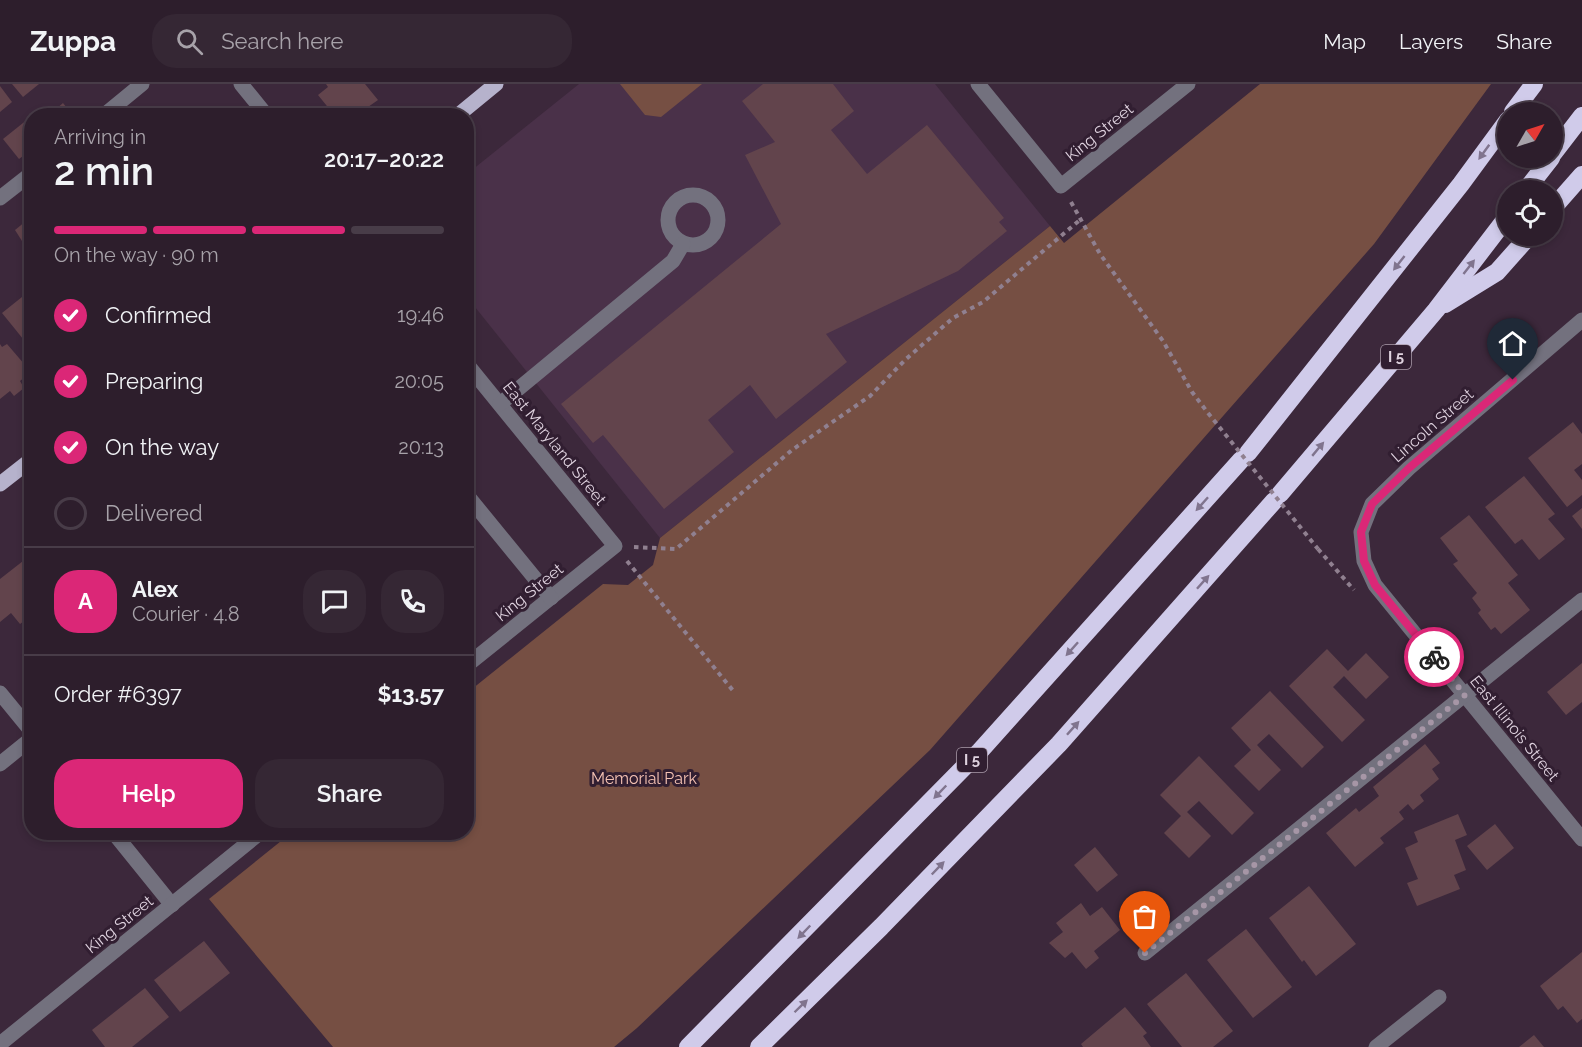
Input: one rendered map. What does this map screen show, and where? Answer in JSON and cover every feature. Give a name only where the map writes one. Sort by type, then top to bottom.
[{"type":"highway","points":[[1520,102],[1534,84]]},
{"type":"highway","points":[[1563,141],[1582,116]]},
{"type":"highway","name":"I 5","points":[[688,1047],[981,751],[1244,457],[1461,184],[1497,135]]},
{"type":"highway","points":[[1534,180],[1543,168]]},
{"type":"highway","points":[[1563,197],[1582,175]]},
{"type":"highway","name":"I 5","points":[[759,1047],[881,927],[1059,744],[1277,498],[1436,310],[1497,230]]},
{"type":"highway","points":[[1436,310],[1497,272],[1520,246]]},
{"type":"main road","points":[[467,108],[496,84]]},
{"type":"main road","points":[[0,484],[24,465]]},
{"type":"street","points":[[113,108],[142,84]]},
{"type":"street","points":[[241,84],[260,108]]},
{"type":"street","points":[[978,84],[1061,186]]},
{"type":"street","name":"King Street","points":[[1061,186],[1188,84]]},
{"type":"street","points":[[0,198],[24,179]]},
{"type":"street","points":[[500,404],[673,261],[683,244]]},
{"type":"street","name":"Lincoln Street","points":[[1375,585],[1364,561],[1361,532],[1372,504],[1409,468],[1582,320]]},
{"type":"street","name":"East Maryland Street","points":[[474,383],[500,404],[615,546]]},
{"type":"street","points":[[474,504],[551,598]]},
{"type":"street","name":"King Street","points":[[474,660],[615,546]]},
{"type":"street","name":"East Illinois Street","points":[[1375,585],[1582,839]]},
{"type":"street","points":[[1145,953],[1582,600]]},
{"type":"street","points":[[0,693],[24,722]]},
{"type":"street","points":[[0,764],[24,744]]},
{"type":"street","points":[[119,840],[171,905]]},
{"type":"street","name":"King Street","points":[[0,1044],[251,840]]},
{"type":"street","points":[[1376,1047],[1438,997]]},
{"type":"path","points":[[1061,186],[1100,255],[1163,340],[1192,392],[1352,591],[1375,585]]},
{"type":"path","points":[[615,546],[676,549],[792,450],[870,396],[906,359],[953,318],[983,302],[1081,219]]},
{"type":"path","points":[[615,546],[735,693]]},
{"type":"shaded area","points":[[579,84],[935,84],[1050,226],[660,538],[474,306],[474,168]]},
{"type":"green space","points":[[620,84],[702,84],[661,117],[645,115]]},
{"type":"green space","name":"Memorial Park","points":[[1260,84],[1491,84],[1374,244],[930,750],[637,1028],[614,1047],[333,1047],[209,899],[282,840],[474,840],[474,687],[603,584],[628,585],[653,565],[660,538],[1050,226],[1064,243]]},
{"type":"building","points":[[12,84],[39,84],[23,97]]},
{"type":"building","points":[[326,84],[365,84],[378,100],[369,108],[329,108],[318,95],[328,87]]},
{"type":"building","points":[[763,84],[833,84],[854,111],[831,130],[867,174],[927,125],[1004,218],[999,222],[1007,231],[958,271],[826,334],[847,362],[776,419],[750,385],[708,420],[734,452],[664,509],[603,435],[593,443],[561,404],[781,224],[745,155],[775,142],[742,101]]},
{"type":"building","points":[[0,86],[12,102],[0,112]]},
{"type":"building","points":[[63,103],[67,108],[57,108]]},
{"type":"building","points":[[24,122],[24,155],[19,159],[3,139]]},
{"type":"building","points":[[24,223],[24,239],[22,241],[15,230]]},
{"type":"building","points":[[24,295],[24,340],[2,313]]},
{"type":"building","points":[[0,344],[2,347],[7,344],[24,364],[24,378],[20,381],[24,388],[14,396],[10,391],[0,399]]},
{"type":"building","points":[[1573,422],[1582,434],[1582,464],[1574,470],[1582,480],[1582,495],[1567,507],[1528,458]]},
{"type":"building","points":[[1524,476],[1555,514],[1548,519],[1565,539],[1539,560],[1522,539],[1515,544],[1485,507]]},
{"type":"building","points":[[1582,508],[1582,529],[1572,516]]},
{"type":"building","points":[[1469,515],[1518,575],[1508,583],[1530,610],[1501,634],[1495,627],[1491,630],[1478,613],[1481,610],[1472,598],[1477,593],[1453,564],[1458,561],[1440,538]]},
{"type":"building","points":[[24,560],[24,621],[20,624],[11,613],[0,622],[0,579]]},
{"type":"building","points":[[1327,649],[1348,671],[1366,653],[1389,677],[1366,699],[1344,676],[1333,687],[1365,720],[1342,742],[1289,686]]},
{"type":"building","points":[[1582,663],[1582,702],[1566,715],[1547,692]]},
{"type":"building","points":[[1270,691],[1324,747],[1302,768],[1269,734],[1257,745],[1281,770],[1259,791],[1234,766],[1251,750],[1231,728]]},
{"type":"building","points":[[1425,744],[1440,763],[1432,769],[1439,779],[1420,795],[1424,801],[1413,810],[1408,804],[1399,812],[1404,819],[1380,838],[1384,843],[1355,867],[1326,833],[1356,808],[1359,812],[1379,796],[1373,787]]},
{"type":"building","points":[[1199,756],[1254,813],[1232,835],[1199,801],[1187,812],[1211,836],[1189,858],[1164,833],[1181,816],[1160,795]]},
{"type":"building","points":[[1458,814],[1467,835],[1455,840],[1466,870],[1454,875],[1460,889],[1417,906],[1407,883],[1418,879],[1405,848],[1418,842],[1414,832]]},
{"type":"building","points":[[1495,824],[1514,848],[1487,870],[1467,846]]},
{"type":"building","points":[[1095,847],[1118,875],[1097,892],[1074,865]]},
{"type":"building","points":[[1309,886],[1356,944],[1316,976],[1304,960],[1302,962],[1269,918]]},
{"type":"building","points":[[1081,903],[1090,916],[1102,907],[1120,930],[1094,951],[1099,958],[1086,969],[1072,952],[1065,958],[1049,943],[1063,932],[1056,923]]},
{"type":"building","points":[[1246,929],[1292,987],[1253,1018],[1207,960]]},
{"type":"building","points":[[204,941],[230,973],[180,1012],[154,980]]},
{"type":"building","points":[[1582,952],[1582,1019],[1577,1023],[1563,1006],[1558,1010],[1540,986]]},
{"type":"building","points":[[1186,973],[1233,1031],[1213,1047],[1182,1047],[1147,1004]]},
{"type":"building","points":[[145,988],[169,1017],[132,1047],[105,1047],[92,1030]]},
{"type":"building","points":[[1125,1007],[1147,1033],[1143,1036],[1151,1047],[1083,1047],[1081,1044]]},
{"type":"building","points":[[1534,1035],[1544,1047],[1519,1047]]},
{"type":"way so far","points":[[1145,953],[1465,695],[1434,657]]},
{"type":"route","points":[[1434,657],[1375,585],[1364,561],[1361,532],[1372,504],[1409,468],[1513,380]]}]
